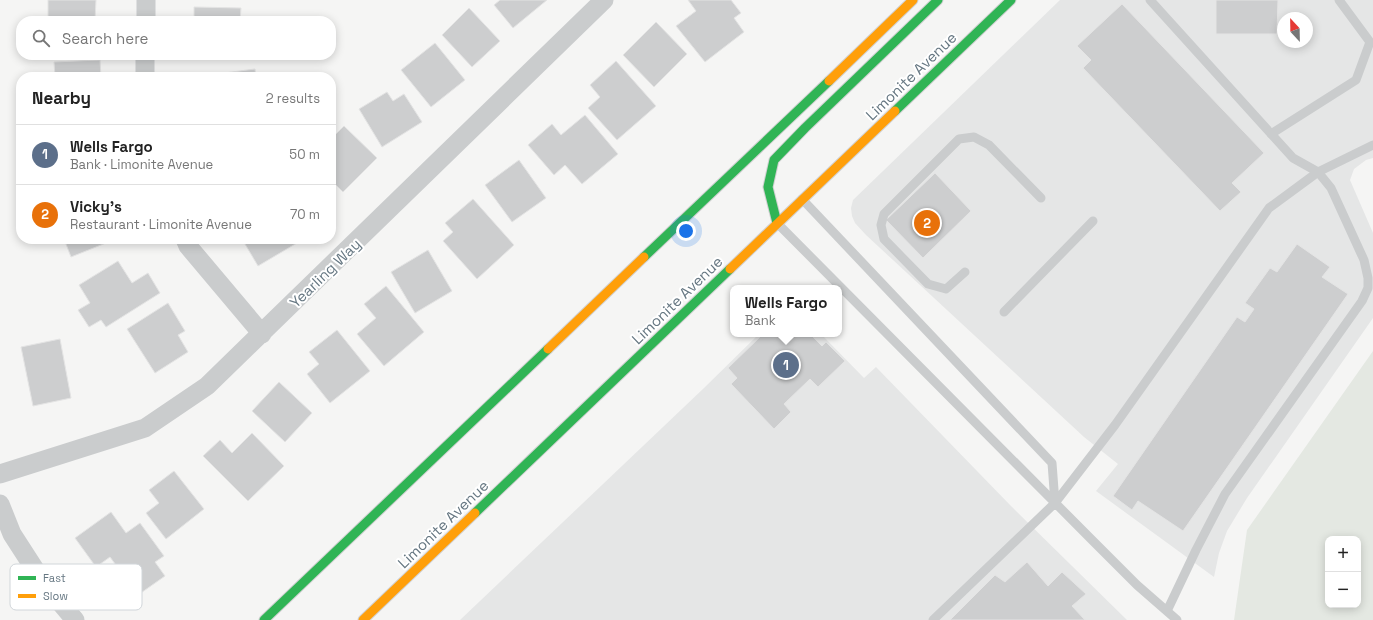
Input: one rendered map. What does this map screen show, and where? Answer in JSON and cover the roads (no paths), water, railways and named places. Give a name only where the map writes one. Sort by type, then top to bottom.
[{"type":"main road","points":[[264,620],[913,0]]},
{"type":"main road","points":[[777,224],[768,187],[774,160],[805,128],[938,0]]},
{"type":"main road","name":"Limonite Avenue","points":[[363,620],[1011,0]]},
{"type":"street","points":[[146,0],[146,16]]},
{"type":"street","name":"Yearling Way","points":[[0,474],[145,428],[207,386],[604,0]]},
{"type":"street","points":[[145,72],[146,60]]},
{"type":"street","points":[[187,244],[262,334]]},
{"type":"street","points":[[0,504],[12,534],[31,564]]},
{"type":"street","points":[[67,610],[75,620]]},
{"type":"lane","points":[[1150,0],[1293,158],[1318,172],[1331,188],[1364,260],[1368,278],[1368,288],[1362,301],[1224,494],[1167,611]]},
{"type":"lane","points":[[1271,134],[1356,80],[1370,42],[1339,0]]},
{"type":"lane","points":[[965,272],[946,289],[928,284],[884,239],[881,225],[884,214],[959,139],[974,137],[989,145],[1041,198]]},
{"type":"lane","points":[[933,620],[1055,503],[1115,425],[1269,208],[1318,172],[1373,145]]},
{"type":"lane","points":[[802,199],[1052,463],[1055,503]]},
{"type":"lane","points":[[1004,312],[1092,221]]},
{"type":"lane","points":[[777,224],[838,285]]},
{"type":"lane","points":[[842,289],[1137,585],[1177,620]]},
{"type":"place","name":"Vicky's","points":[[927,223]]},
{"type":"place","name":"Wells Fargo","points":[[786,365]]}]
